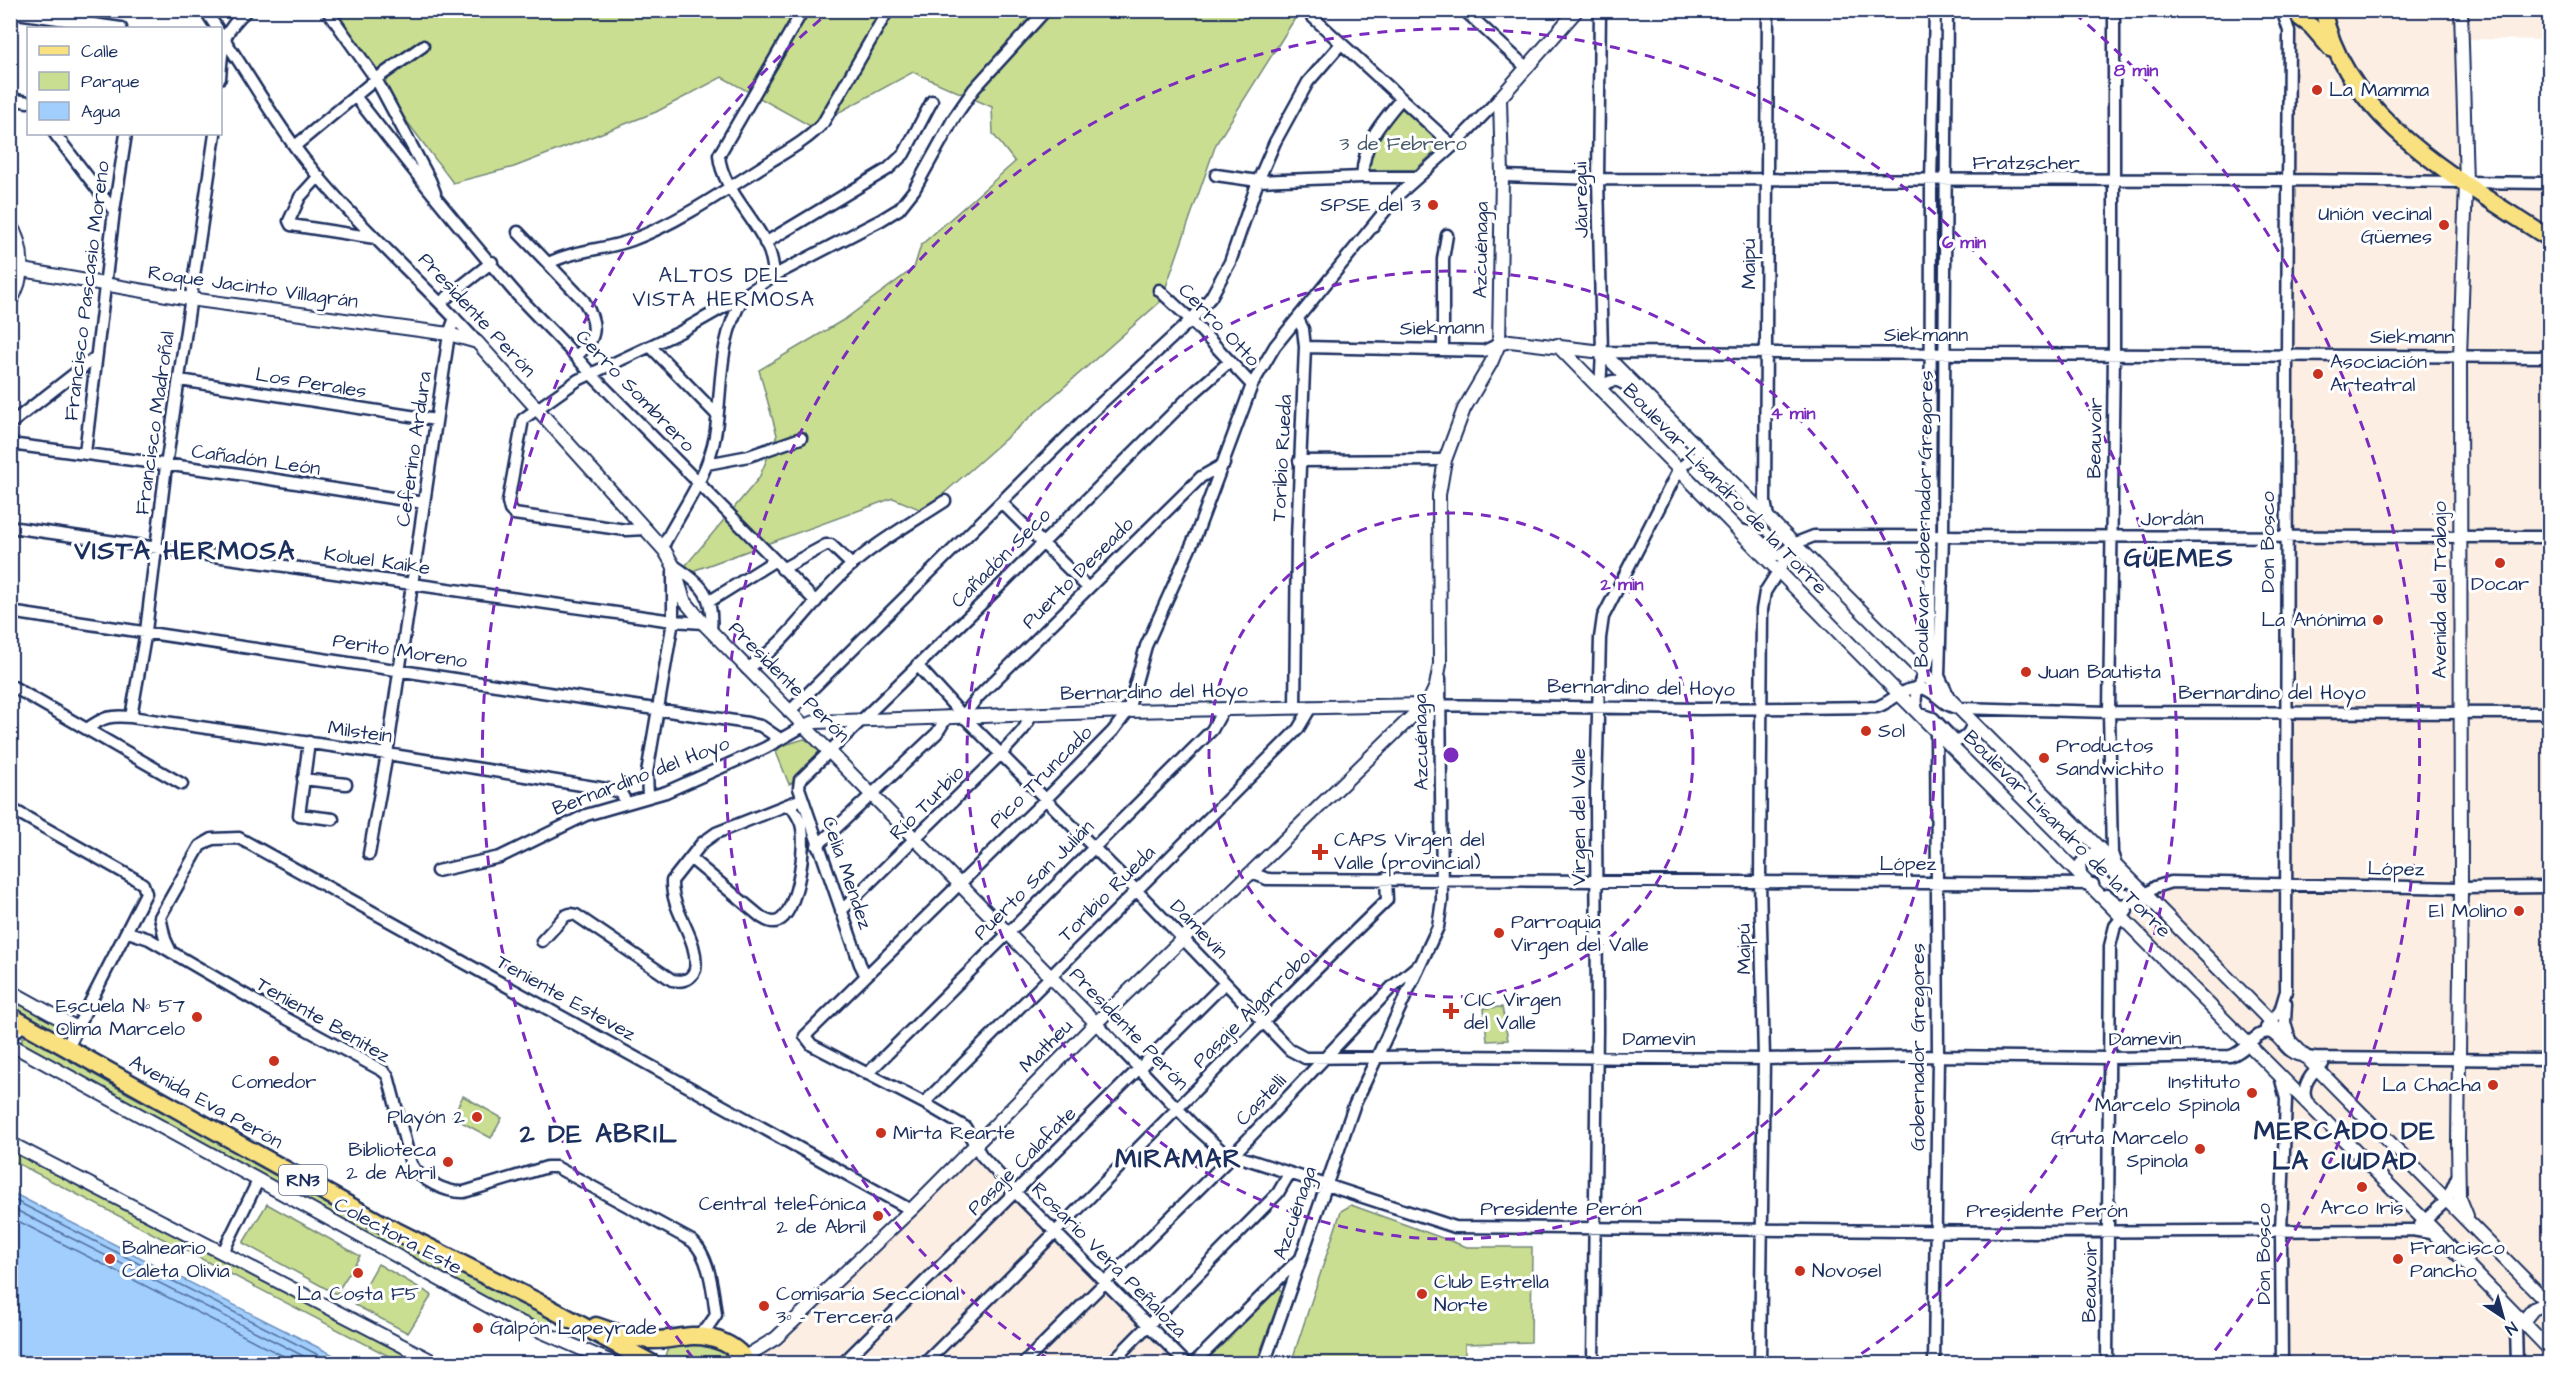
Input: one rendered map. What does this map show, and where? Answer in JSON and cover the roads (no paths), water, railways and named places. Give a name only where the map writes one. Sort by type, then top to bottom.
[{"type":"highway","name":"Avenida Eva Perón","points":[[17,1020],[386,1226],[542,1304],[653,1364]]},
{"type":"highway","name":"Avenida Eva Perón","points":[[542,1304],[603,1328],[651,1340],[695,1336],[723,1342],[746,1360]]},
{"type":"highway","points":[[661,1364],[661,1351],[666,1343],[675,1337]]},
{"type":"main road","points":[[2292,14],[2307,17],[2317,10]]},
{"type":"main road","points":[[2323,10],[2328,28],[2346,68]]},
{"type":"main road","points":[[2292,14],[2325,41],[2365,98],[2400,135],[2422,154],[2550,239]]},
{"type":"street","name":"Presidente Perón","points":[[205,10],[214,27]]},
{"type":"street","points":[[222,38],[247,10]]},
{"type":"street","name":"Cerro Sombrero","points":[[327,10],[376,79],[430,180],[436,198]]},
{"type":"street","points":[[773,276],[774,266],[765,243],[730,187],[719,159],[722,146],[803,10]]},
{"type":"street","points":[[549,263],[561,256],[605,248],[633,239],[730,187],[811,135],[824,123],[888,10]]},
{"type":"street","points":[[646,529],[626,530],[521,517],[510,510],[508,502],[523,418],[590,373],[680,332],[745,295],[773,276],[899,209],[914,190],[954,118],[974,89],[1046,10]]},
{"type":"street","points":[[1305,10],[1340,45],[1453,146]]},
{"type":"street","points":[[1464,10],[1527,68]]},
{"type":"street","points":[[1500,98],[1577,10]]},
{"type":"street","name":"Jáuregui","points":[[1600,10],[1598,179],[1602,352],[1600,390]]},
{"type":"street","name":"Maipú","points":[[1768,10],[1765,501],[1768,518]]},
{"type":"street","name":"Boulevar Gobernador Gregores","points":[[1918,688],[1930,651],[1931,181],[1935,10]]},
{"type":"street","name":"Boulevar Gobernador Gregores","points":[[1947,10],[1943,535],[1939,676],[1955,704]]},
{"type":"street","name":"Beauvoir","points":[[2114,10],[2114,354],[2109,711],[2112,853],[2116,866]]},
{"type":"street","name":"Avenida del Trabajo","points":[[2461,10],[2466,183],[2460,357],[2461,888],[2458,1169],[2459,1196],[2472,1225]]},
{"type":"street","points":[[10,12],[114,27]]},
{"type":"street","points":[[2289,40],[2292,14]]},
{"type":"street","points":[[2289,40],[2288,22],[2292,14]]},
{"type":"street","name":"Presidente Perón","points":[[222,40],[295,146],[319,176],[375,238],[441,302],[662,548],[673,565],[684,600],[707,627],[1050,975],[1178,1110],[1215,1146],[1232,1156],[1455,1227],[1762,1230],[2412,1230],[2430,1233],[2449,1245]]},
{"type":"street","name":"Don Bosco","points":[[2256,1039],[2280,1011],[2286,991],[2286,356],[2289,40]]},
{"type":"street","points":[[789,712],[1095,409],[1191,320],[1211,297],[1222,279],[1258,182],[1298,99],[1308,82],[1340,45]]},
{"type":"street","points":[[295,146],[376,79],[423,46]]},
{"type":"street","name":"Cerro Sombrero","points":[[355,96],[421,182],[492,262],[512,289],[577,356],[590,373],[816,602]]},
{"type":"street","name":"Pico Truncado","points":[[806,1036],[1047,798],[1113,731],[1128,711],[1146,646],[1196,535],[1252,385],[1275,346],[1380,217],[1417,177],[1453,146],[1500,98]]},
{"type":"street","name":"Azcuénaga","points":[[1264,1364],[1354,1106],[1438,927],[1442,900],[1439,495],[1445,460],[1464,409],[1491,363],[1499,344],[1502,176],[1500,98]]},
{"type":"street","points":[[10,99],[27,102]]},
{"type":"street","points":[[1362,177],[1363,158],[1371,138],[1401,99]]},
{"type":"street","points":[[765,243],[888,169],[904,154],[932,102]]},
{"type":"street","points":[[56,135],[114,211]]},
{"type":"street","name":"Francisco Pascasio Moreno","points":[[85,453],[114,211],[126,135]]},
{"type":"street","name":"Francisco Madroñal","points":[[131,717],[146,631],[166,466],[215,135]]},
{"type":"street","points":[[1216,175],[1258,182],[1417,177]]},
{"type":"street","points":[[319,176],[300,197],[289,221],[291,225],[375,238]]},
{"type":"street","name":"Fratzscher","points":[[1502,176],[1598,179],[2114,182],[2289,180],[2550,183]]},
{"type":"street","points":[[10,224],[20,249],[23,270],[10,302]]},
{"type":"street","points":[[518,232],[590,310],[594,336],[590,345],[577,356]]},
{"type":"street","points":[[1443,350],[1443,259],[1447,235]]},
{"type":"street","points":[[441,302],[492,262]]},
{"type":"street","name":"Roque Jacinto Villagrán","points":[[23,270],[190,299],[448,334],[477,342]]},
{"type":"street","name":"Cerro Otto","points":[[1159,290],[1191,320],[1252,385]]},
{"type":"street","points":[[662,548],[706,464],[715,436],[725,338],[733,316],[745,295]]},
{"type":"street","name":"Ceferino Ardura","points":[[369,854],[413,584],[448,334],[455,318]]},
{"type":"street","name":"Toribio Rueda","points":[[1295,708],[1299,461],[1305,347],[1303,329],[1298,319]]},
{"type":"street","name":"Siekmann","points":[[1305,347],[1484,351],[1510,341],[1602,352],[2550,357]]},
{"type":"street","name":"Boulevar Lisandro de la Torre","points":[[1557,345],[1900,695],[2122,916],[2256,1039],[2263,1057],[2550,1350]]},
{"type":"street","points":[[650,346],[717,415]]},
{"type":"street","name":"Boulevar Lisandro de la Torre","points":[[1602,352],[1707,458],[1796,543],[2116,866],[2138,892],[2529,1284],[2549,1301]]},
{"type":"street","points":[[10,424],[96,357]]},
{"type":"street","name":"Cañadón Seco","points":[[800,780],[1187,399],[1229,362]]},
{"type":"street","points":[[1600,390],[1605,382],[1618,379],[1642,401],[1663,412]]},
{"type":"street","name":"Los Perales","points":[[180,381],[436,420]]},
{"type":"street","points":[[706,464],[749,456],[801,438]]},
{"type":"street","name":"Cañadón León","points":[[10,444],[424,503]]},
{"type":"street","points":[[1679,469],[1692,458],[1707,458]]},
{"type":"street","points":[[1299,461],[1445,460]]},
{"type":"street","name":"Puerto Deseado","points":[[963,716],[978,697],[1201,477],[1224,464]]},
{"type":"street","name":"Virgen del Valle","points":[[1593,1364],[1600,638],[1603,617],[1679,469]]},
{"type":"street","points":[[747,669],[785,640],[816,602],[852,565],[945,501]]},
{"type":"street","points":[[1002,503],[1088,588]]},
{"type":"street","name":"Koluel Kaike","points":[[10,527],[707,627]]},
{"type":"street","name":"Jordán","points":[[1738,529],[1752,534],[1776,555],[1814,536],[2550,537]]},
{"type":"street","name":"Maipú","points":[[1760,1364],[1764,1059],[1760,881],[1762,603],[1765,592],[1796,543]]},
{"type":"street","points":[[710,601],[778,565],[826,545],[831,545],[852,565]]},
{"type":"street","points":[[673,565],[690,576],[710,601],[712,610],[707,627]]},
{"type":"street","points":[[648,796],[647,773],[673,621],[673,565]]},
{"type":"street","name":"Perito Moreno","points":[[10,612],[748,723],[761,726],[780,739]]},
{"type":"street","name":"Damevin","points":[[917,665],[963,716],[1047,798],[1225,983],[1298,1055],[1325,1059],[1376,1057],[1764,1059],[1938,1056],[2109,1058],[2230,1056],[2256,1039]]},
{"type":"street","name":"Matheu","points":[[746,1360],[776,1338],[911,1210],[1096,1023],[1424,705],[1434,692],[1440,675]]},
{"type":"street","points":[[10,685],[182,784]]},
{"type":"street","points":[[1955,704],[1948,706],[1930,690],[1918,688],[1916,701],[1918,713],[1933,718],[1954,740],[1958,741],[1969,733],[1972,726],[1971,720]]},
{"type":"street","name":"Bernardino del Hoyo","points":[[436,871],[500,857],[586,814],[666,792],[804,726],[815,723],[1128,711],[1424,705],[1763,709],[1877,707],[1918,688]]},
{"type":"street","name":"Bernardino del Hoyo","points":[[1955,704],[2109,711],[2550,713]]},
{"type":"street","name":"Toribio Rueda","points":[[924,1103],[1298,729],[1311,707]]},
{"type":"street","name":"Puerto San Julián","points":[[867,1074],[1093,846],[1212,730],[1222,710]]},
{"type":"street","name":"Milstein","points":[[87,729],[112,715],[131,717],[309,742],[613,790],[621,793],[626,802]]},
{"type":"street","name":"Río Turbio","points":[[841,911],[916,840],[1002,753],[1023,730],[1032,715]]},
{"type":"street","points":[[817,846],[937,733],[947,717]]},
{"type":"street","name":"Gobernador Gregores","points":[[1934,1364],[1938,1056],[1935,883],[1936,730]]},
{"type":"street","points":[[309,742],[299,815],[333,819]]},
{"type":"street","points":[[303,779],[346,784]]},
{"type":"street","name":"Celia Mendez","points":[[800,780],[802,799],[817,846],[866,976]]},
{"type":"street","points":[[542,941],[570,914],[672,980],[686,980],[695,970],[695,949],[672,891],[672,881],[702,843],[716,833],[802,799]]},
{"type":"street","points":[[690,858],[761,917],[769,922],[778,921],[786,914],[792,902],[801,870],[802,826],[790,804]]},
{"type":"street","points":[[10,808],[143,884],[146,893],[67,1048]]},
{"type":"street","name":"Teniente Estevez","points":[[160,917],[200,846],[212,838],[239,838],[911,1210]]},
{"type":"street","points":[[2089,854],[2092,854],[2119,879],[2138,892],[2119,905],[2099,886],[2086,879],[2080,864],[2089,854]]},
{"type":"street","name":"López","points":[[1252,873],[1267,879],[1442,878],[1935,883],[2086,879]]},
{"type":"street","name":"Pasaje Algarrobo","points":[[924,1364],[1386,900],[1386,878]]},
{"type":"street","name":"López","points":[[2122,916],[2138,892],[2171,882],[2461,888],[2550,887]]},
{"type":"street","name":"Beauvoir","points":[[2107,1364],[2110,946],[2115,926],[2122,916]]},
{"type":"street","points":[[145,936],[154,931],[160,917]]},
{"type":"street","points":[[160,917],[165,939],[171,952]]},
{"type":"street","points":[[128,932],[145,936],[171,952]]},
{"type":"street","name":"Teniente Benitez","points":[[171,952],[383,1071],[387,1076],[411,1164],[416,1173],[424,1178],[450,1192],[464,1192],[547,1167],[556,1167],[692,1241],[700,1249],[707,1270],[716,1315],[707,1328],[695,1336]]},
{"type":"street","name":"Castelli","points":[[1023,1364],[1232,1156],[1392,987],[1422,962]]},
{"type":"street","name":"Pasaje Calafate","points":[[842,1364],[1225,983]]},
{"type":"street","points":[[10,990],[77,1028]]},
{"type":"street","points":[[2286,991],[2285,1022],[2292,1044]]},
{"type":"street","points":[[10,1037],[17,1020]]},
{"type":"street","points":[[2256,1039],[2273,1033],[2291,1052],[2304,1056],[2334,1059],[2550,1060]]},
{"type":"street","name":"Rosario Vera Peñaloza","points":[[806,1036],[812,1045],[965,1127],[970,1132],[975,1146],[1016,1193],[1187,1364]]},
{"type":"street","name":"Colectora Este","points":[[10,1044],[508,1317],[616,1364]]},
{"type":"street","points":[[2306,1100],[2304,1088],[2317,1069],[2334,1059]]},
{"type":"street","name":"Don Bosco","points":[[2279,1073],[2286,1099],[2281,1231],[2282,1364]]},
{"type":"street","points":[[10,1143],[438,1364]]},
{"type":"street","points":[[2412,1230],[2447,1200],[2456,1183],[2458,1169]]},
{"type":"street","points":[[1110,1364],[1278,1193],[1289,1174]]},
{"type":"street","points":[[224,1252],[258,1181]]},
{"type":"street","points":[[1193,1364],[1300,1258]]},
{"type":"street","points":[[2516,1341],[2533,1309],[2549,1301]]},
{"type":"street","points":[[2507,1306],[2515,1322],[2517,1364]]},
{"type":"street","points":[[2526,1326],[2550,1335]]},
{"type":"water","points":[[11,1192],[349,1363],[11,1363]]},
{"type":"place","name":"La Mamma","points":[[2317,90]]},
{"type":"place","name":"SPSE del 3","points":[[1433,205]]},
{"type":"place","name":"Unión vecinal Güemes","points":[[2444,225]]},
{"type":"place","name":"Asociación Arteatral","points":[[2318,374]]},
{"type":"place","name":"Docar","points":[[2500,563]]},
{"type":"place","name":"La Anónima","points":[[2378,620]]},
{"type":"place","name":"Juan Bautista","points":[[2026,672]]},
{"type":"place","name":"Sol","points":[[1866,731]]},
{"type":"place","name":"Productos Sandwichito","points":[[2044,758]]},
{"type":"place","name":"CAPS Virgen del Valle (provincial)","points":[[1320,852]]},
{"type":"place","name":"El Molino","points":[[2519,911]]},
{"type":"place","name":"Parroquia Virgen del Valle","points":[[1499,933]]},
{"type":"place","name":"CIC Virgen del Valle","points":[[1451,1011]]},
{"type":"place","name":"Escuela Nº 57 Olima Marcelo","points":[[197,1017]]},
{"type":"place","name":"Comedor","points":[[274,1061]]},
{"type":"place","name":"La Chacha","points":[[2493,1085]]},
{"type":"place","name":"Instituto Marcelo Spinola","points":[[2252,1093]]},
{"type":"place","name":"Playón 2","points":[[477,1117]]},
{"type":"place","name":"Mirta Rearte","points":[[881,1133]]},
{"type":"place","name":"Gruta Marcelo Spinola","points":[[2200,1149]]},
{"type":"place","name":"Biblioteca 2 de Abril","points":[[448,1162]]},
{"type":"place","name":"Arco Iris","points":[[2362,1187]]},
{"type":"place","name":"Central telefónica 2 de Abril","points":[[878,1216]]},
{"type":"place","name":"Balneario Caleta Olivia","points":[[110,1259]]},
{"type":"place","name":"Francisco Pancho","points":[[2398,1259]]},
{"type":"place","name":"Novosel","points":[[1800,1271]]},
{"type":"place","name":"La Costa F5","points":[[358,1273]]},
{"type":"place","name":"Club Estrella Norte","points":[[1422,1294]]},
{"type":"place","name":"Comisaría Seccional 3º - Tercera","points":[[764,1306]]},
{"type":"place","name":"Galpón Lapeyrade","points":[[478,1328]]},
{"type":"district","name":"ALTOS DEL VISTA HERMOSA","points":[[724,287]]},
{"type":"district","name":"VISTA HERMOSA","points":[[185,551]]},
{"type":"district","name":"GÜEMES","points":[[2179,558]]},
{"type":"district","name":"2 DE ABRIL","points":[[599,1134]]},
{"type":"district","name":"MERCADO DE LA CIUDAD","points":[[2345,1146]]},
{"type":"district","name":"MIRAMAR","points":[[1179,1159]]},
{"type":"park label","name":"3 de Febrero","points":[[1403,144]]}]
